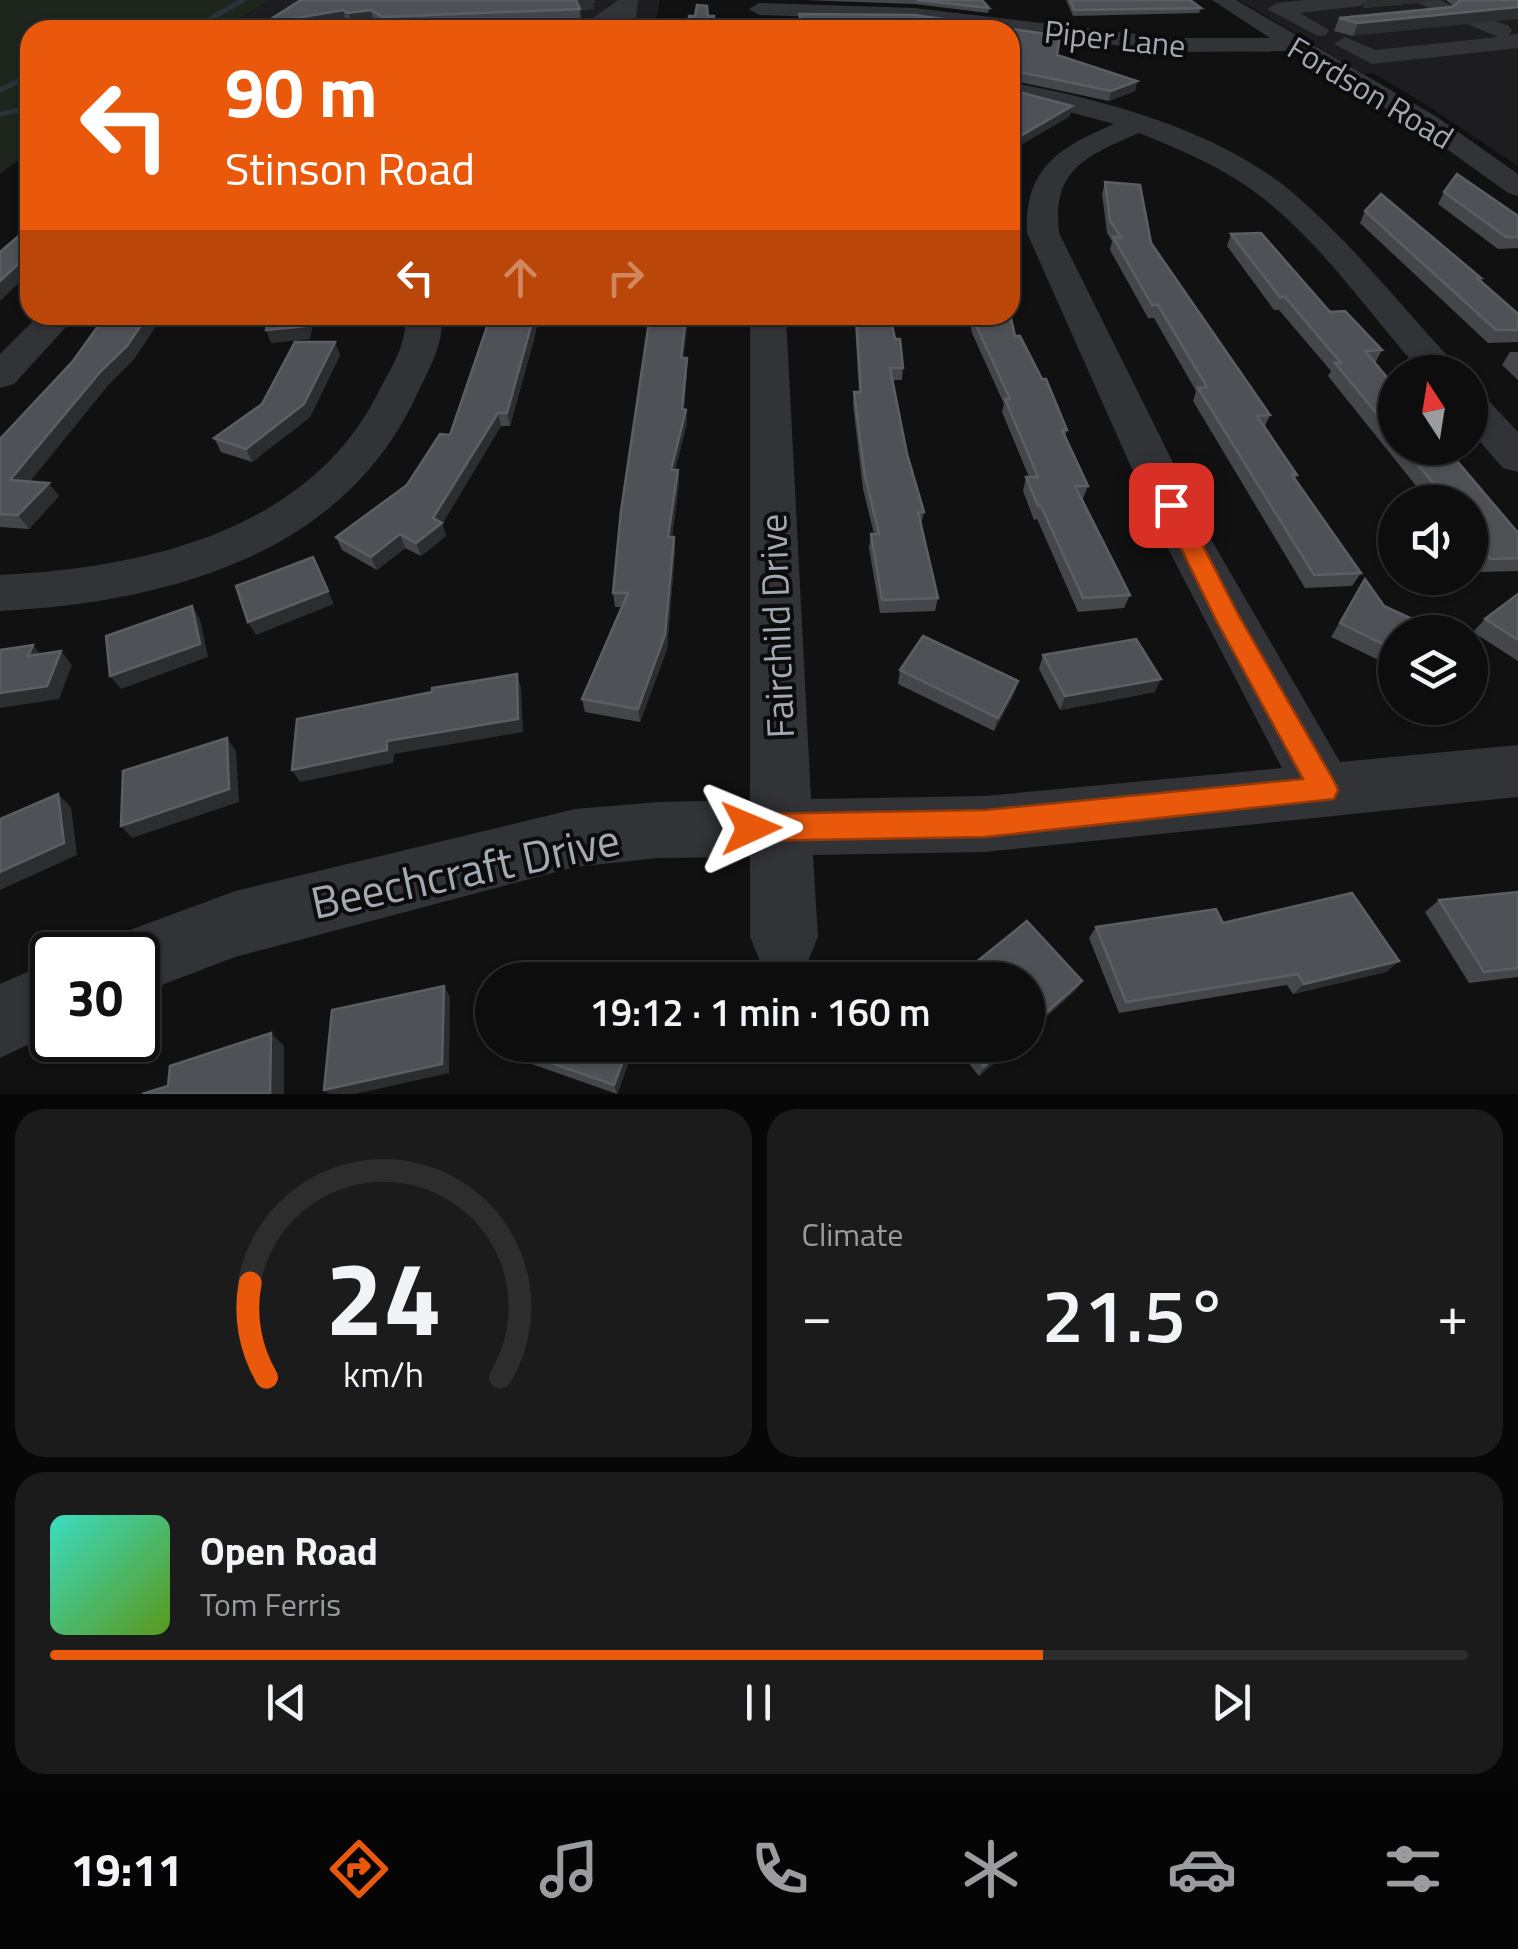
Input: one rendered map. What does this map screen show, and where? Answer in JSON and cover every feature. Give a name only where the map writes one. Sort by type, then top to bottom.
[{"type":"street","points":[[1230,6],[1360,0]]},
{"type":"street","points":[[1269,3],[1299,38],[1353,48],[1507,34]]},
{"type":"street","points":[[1020,20],[1032,4]]},
{"type":"street","name":"Fordson Road","points":[[1230,6],[1299,38],[1518,187]]},
{"type":"street","points":[[1415,7],[1446,10],[1507,34]]},
{"type":"street","name":"Piper Lane","points":[[760,13],[914,14],[964,20]]},
{"type":"street","points":[[1299,38],[1376,17]]},
{"type":"street","name":"Piper Lane","points":[[1020,27],[1170,46],[1299,38]]},
{"type":"street","points":[[1353,48],[1507,34]]},
{"type":"street","points":[[1020,91],[1080,106],[1217,158],[1278,196],[1425,355]]},
{"type":"street","points":[[1135,126],[1086,146],[1054,172],[1041,201],[1043,233],[1196,556],[1324,790]]},
{"type":"street","points":[[0,376],[49,325]]},
{"type":"street","points":[[0,594],[88,588],[140,577],[209,555],[294,512],[342,476],[370,445],[420,345],[425,325]]},
{"type":"street","name":"Fairchild Drive","points":[[768,325],[784,936]]},
{"type":"street","points":[[1488,425],[1518,458]]},
{"type":"street","name":"Beechcraft Drive","points":[[160,952],[234,924],[326,898],[575,838],[658,830],[985,824],[1518,771]]},
{"type":"street","points":[[0,1022],[30,1007]]},
{"type":"shaded area","points":[[0,0],[269,0],[238,20],[20,20],[20,159],[0,174]]},
{"type":"shaded area","points":[[269,0],[660,0],[656,20],[238,20]]},
{"type":"shaded area","points":[[1239,0],[1518,1],[1518,166],[1373,73],[1364,74]]},
{"type":"building","points":[[301,0],[576,0],[580,9],[382,17],[371,10],[343,10],[269,20]]},
{"type":"building","points":[[917,0],[982,0],[989,8]]},
{"type":"building","points":[[1070,0],[1190,0],[1201,8],[1074,10]]},
{"type":"building","points":[[1461,0],[1518,0],[1518,7],[1358,23],[1339,18],[1452,7]]},
{"type":"building","points":[[697,5],[707,6],[708,16],[714,16],[714,20],[689,20],[689,16],[695,16]]},
{"type":"building","points":[[799,14],[915,15],[950,20],[800,20]]},
{"type":"building","points":[[1020,30],[1060,36],[1057,55],[1137,81],[1111,91],[1020,72]]},
{"type":"building","points":[[1020,92],[1072,106],[1020,136]]},
{"type":"building","points":[[1457,174],[1518,216],[1518,237],[1506,237],[1444,192]]},
{"type":"building","points":[[1105,182],[1140,185],[1151,243],[1270,415],[1257,416],[1297,475],[1292,475],[1361,573],[1314,575],[1198,388],[1207,387],[1158,305],[1152,305],[1113,237],[1121,237],[1110,221]]},
{"type":"building","points":[[1381,194],[1518,314],[1518,330],[1496,330],[1365,211]]},
{"type":"building","points":[[1261,233],[1330,312],[1345,311],[1382,350],[1365,351],[1378,367],[1378,415],[1335,363],[1341,363],[1285,297],[1280,297],[1231,234]]},
{"type":"building","points":[[20,235],[20,262],[0,281],[0,252]]},
{"type":"building","points":[[99,325],[141,325],[10,480],[49,483],[18,515],[0,514],[0,439],[73,361]]},
{"type":"building","points":[[267,325],[305,325],[305,326],[266,330]]},
{"type":"building","points":[[488,325],[531,325],[507,413],[498,413],[433,518],[442,523],[416,543],[400,534],[371,557],[336,537],[407,485],[440,434],[450,435]]},
{"type":"building","points":[[649,325],[685,325],[681,358],[687,358],[682,409],[686,410],[671,470],[678,470],[668,537],[674,537],[665,635],[638,709],[582,699],[628,593],[613,593]]},
{"type":"building","points":[[857,325],[892,325],[895,339],[900,339],[903,368],[890,368],[907,454],[924,512],[918,512],[938,598],[882,600],[871,534],[879,534],[865,476],[854,392],[861,392]]},
{"type":"building","points":[[976,325],[1012,325],[1015,336],[1020,336],[1042,379],[1046,379],[1067,430],[1062,430],[1088,486],[1075,486],[1130,595],[1083,598],[1026,477],[1038,477],[1005,399],[1010,399]]},
{"type":"building","points":[[295,342],[335,342],[304,404],[246,449],[214,438],[262,404]]},
{"type":"building","points":[[1418,465],[1460,465],[1477,485],[1435,485]]},
{"type":"building","points":[[1488,498],[1518,533],[1518,558],[1490,559]]},
{"type":"building","points":[[313,557],[328,591],[248,622],[236,586]]},
{"type":"building","points":[[1365,579],[1384,606],[1403,615],[1378,615],[1378,642],[1340,623]]},
{"type":"building","points":[[1518,594],[1518,640],[1488,621],[1488,617]]},
{"type":"building","points":[[192,606],[200,644],[110,676],[106,636]]},
{"type":"building","points":[[923,636],[1018,681],[998,718],[900,670]]},
{"type":"building","points":[[1136,639],[1161,679],[1065,696],[1043,655]]},
{"type":"building","points":[[33,645],[28,656],[61,651],[47,686],[0,693],[0,650]]},
{"type":"building","points":[[517,674],[518,719],[387,741],[387,750],[292,770],[297,719],[432,692],[432,688]]},
{"type":"building","points":[[227,738],[229,789],[121,826],[123,771]]},
{"type":"building","points":[[58,794],[64,843],[0,872],[0,819]]},
{"type":"building","points":[[1518,892],[1518,968],[1484,972],[1439,900]]},
{"type":"building","points":[[1352,893],[1399,961],[1304,984],[1298,974],[1126,1002],[1096,927],[1216,909],[1223,923]]},
{"type":"building","points":[[1027,921],[1082,981],[1045,1014],[1045,962],[976,962]]},
{"type":"building","points":[[444,986],[442,1064],[324,1090],[332,1010]]},
{"type":"building","points":[[271,1033],[270,1094],[142,1094],[168,1086],[170,1066]]},
{"type":"building","points":[[549,1062],[623,1062],[614,1085]]},
{"type":"waterway","points":[[208,20],[243,0]]},
{"type":"waterway","points":[[0,90],[20,81]]},
{"type":"waterway","points":[[0,114],[20,110]]},
{"type":"route","points":[[751,828],[985,824],[1324,790],[1229,620],[1171,505]]}]
